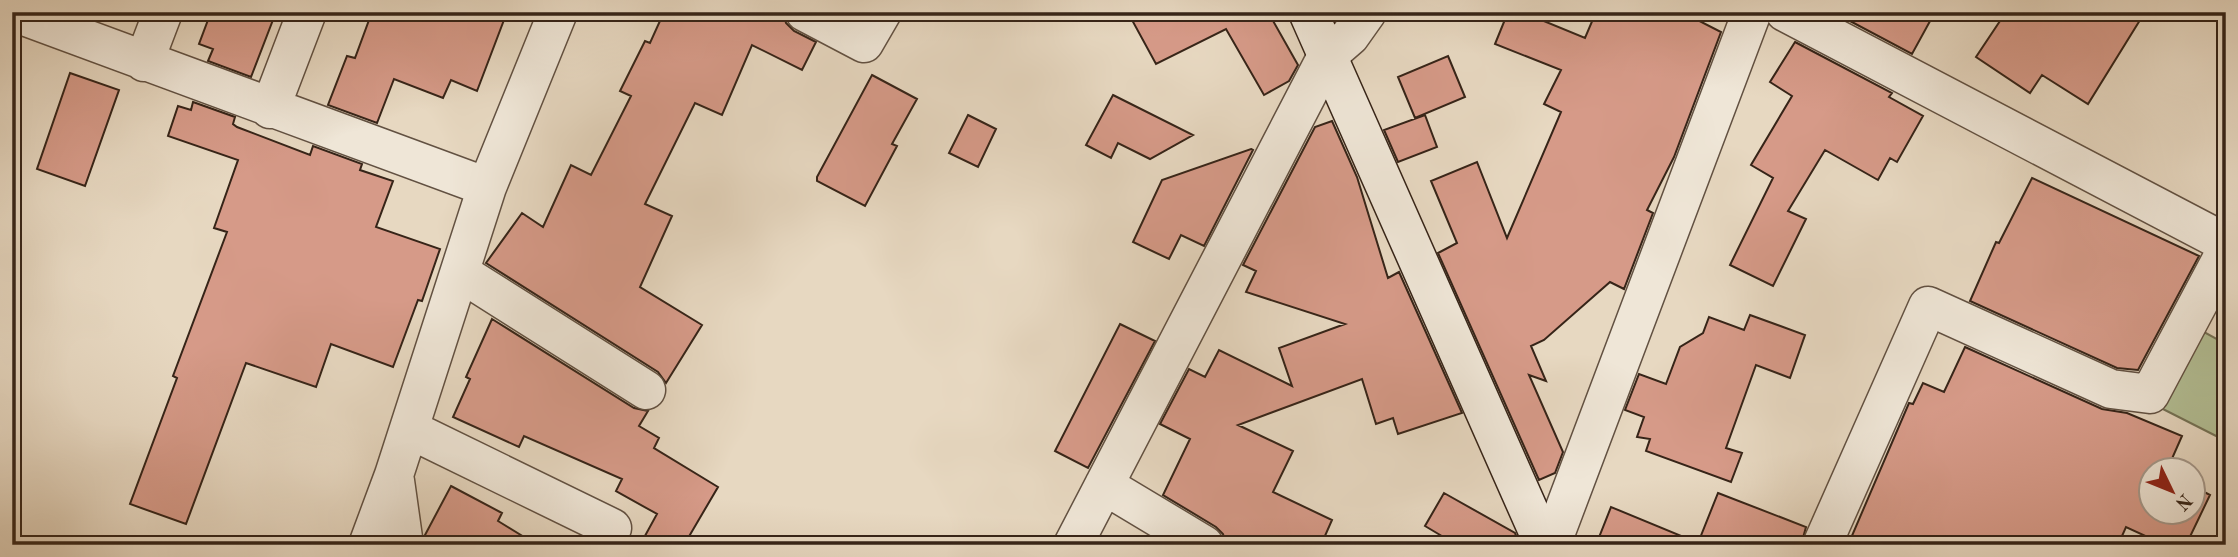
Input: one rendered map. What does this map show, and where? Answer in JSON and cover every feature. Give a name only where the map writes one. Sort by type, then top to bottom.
[{"type":"street","points":[[13,12],[487,187]]},
{"type":"street","points":[[144,62],[163,12]]},
{"type":"street","points":[[270,109],[307,12]]},
{"type":"street","points":[[368,545],[394,475],[487,187],[558,12]]},
{"type":"street","points":[[805,12],[864,43],[882,12]]},
{"type":"street","points":[[1308,12],[1544,545]]},
{"type":"street","points":[[1073,545],[1327,56],[1350,36],[1367,12]]},
{"type":"street","points":[[1551,545],[1752,12]]},
{"type":"street","points":[[1785,12],[2226,243]]},
{"type":"street","points":[[1822,545],[1928,306],[2111,389],[2150,394],[2226,251]]},
{"type":"street","points":[[461,273],[646,390]]},
{"type":"street","points":[[409,429],[612,528]]},
{"type":"street","points":[[394,475],[404,545]]},
{"type":"street","points":[[1104,485],[1204,545]]},
{"type":"green space","points":[[2193,326],[2226,344],[2226,441],[2153,404]]},
{"type":"building","points":[[211,12],[276,12],[251,77],[208,61],[213,49],[199,44]]},
{"type":"building","points":[[372,12],[507,12],[477,91],[451,80],[443,98],[394,79],[377,123],[328,105],[347,56],[355,58]]},
{"type":"building","points":[[664,12],[783,12],[786,23],[794,31],[816,42],[802,70],[752,45],[722,115],[695,103],[645,204],[672,216],[640,287],[702,325],[666,383],[658,372],[486,263],[522,213],[543,227],[571,165],[591,175],[631,96],[620,91],[645,41],[650,43]]},
{"type":"building","points":[[1133,12],[1268,12],[1298,65],[1289,81],[1264,95],[1226,29],[1156,64],[1132,20],[1136,19]]},
{"type":"building","points":[[1508,12],[1522,12],[1585,38],[1596,12],[1682,12],[1721,32],[1674,157],[1647,210],[1653,213],[1624,289],[1610,282],[1544,340],[1531,346],[1546,381],[1529,375],[1563,452],[1555,473],[1539,480],[1438,253],[1457,243],[1431,181],[1477,162],[1507,238],[1561,112],[1544,104],[1561,70],[1495,44]]},
{"type":"building","points":[[1833,12],[1935,12],[1912,54]]},
{"type":"building","points":[[2006,12],[2145,12],[2088,104],[2042,75],[2030,93],[1976,57]]},
{"type":"building","points":[[1795,42],[1892,93],[1889,97],[1923,116],[1897,162],[1890,158],[1878,180],[1825,150],[1788,211],[1806,219],[1773,286],[1730,265],[1773,178],[1751,165],[1792,96],[1770,82]]},
{"type":"building","points":[[1448,56],[1465,97],[1415,118],[1398,77]]},
{"type":"building","points":[[70,73],[119,90],[85,186],[37,169]]},
{"type":"building","points":[[872,75],[917,99],[892,144],[897,146],[865,206],[817,181],[817,177]]},
{"type":"building","points":[[1113,95],[1193,135],[1150,159],[1118,143],[1111,158],[1086,145]]},
{"type":"building","points":[[193,102],[235,117],[233,124],[237,127],[310,155],[313,146],[362,164],[360,170],[393,181],[376,227],[440,249],[422,301],[418,300],[393,367],[331,344],[316,387],[246,363],[186,524],[130,504],[177,378],[173,376],[227,232],[214,228],[238,160],[168,136],[178,106],[191,110]]},
{"type":"building","points":[[968,115],[996,129],[978,167],[949,153]]},
{"type":"building","points":[[1425,115],[1437,147],[1398,162],[1384,130]]},
{"type":"building","points":[[1332,121],[1357,177],[1388,278],[1399,272],[1462,413],[1398,434],[1393,418],[1376,424],[1362,379],[1238,425],[1293,451],[1273,492],[1332,520],[1321,545],[1226,545],[1223,534],[1216,527],[1163,495],[1190,439],[1160,424],[1189,369],[1205,377],[1219,350],[1292,386],[1279,348],[1345,324],[1246,292],[1256,271],[1243,265],[1315,127]]},
{"type":"building","points":[[1253,150],[1204,246],[1181,235],[1169,259],[1133,242],[1162,180]]},
{"type":"building","points":[[2032,178],[2199,256],[2138,370],[2117,368],[1970,301],[1996,242],[1999,243]]},
{"type":"building","points":[[1750,315],[1805,335],[1790,378],[1756,365],[1726,448],[1742,453],[1731,482],[1646,451],[1650,439],[1637,437],[1644,417],[1625,410],[1639,374],[1666,384],[1680,347],[1703,333],[1709,317],[1744,330]]},
{"type":"building","points":[[492,319],[634,408],[648,411],[639,426],[659,438],[654,448],[718,487],[684,545],[640,545],[657,514],[616,491],[622,479],[524,436],[519,447],[453,417],[470,379],[466,377]]},
{"type":"building","points":[[1120,324],[1155,341],[1088,468],[1055,451]]},
{"type":"building","points":[[1965,347],[2102,409],[2127,413],[2182,436],[2173,456],[2136,456],[2136,526],[2195,526],[2186,545],[2165,545],[2126,527],[2118,545],[1848,545],[1909,403],[1913,404],[1923,383],[1944,392]]},
{"type":"building","points":[[451,486],[502,513],[498,521],[537,545],[425,545],[425,535]]},
{"type":"building","points":[[1444,493],[1515,533],[1520,545],[1457,545],[1425,526]]},
{"type":"building","points":[[1718,493],[1806,527],[1801,545],[1596,545],[1611,507],[1698,543]]}]
